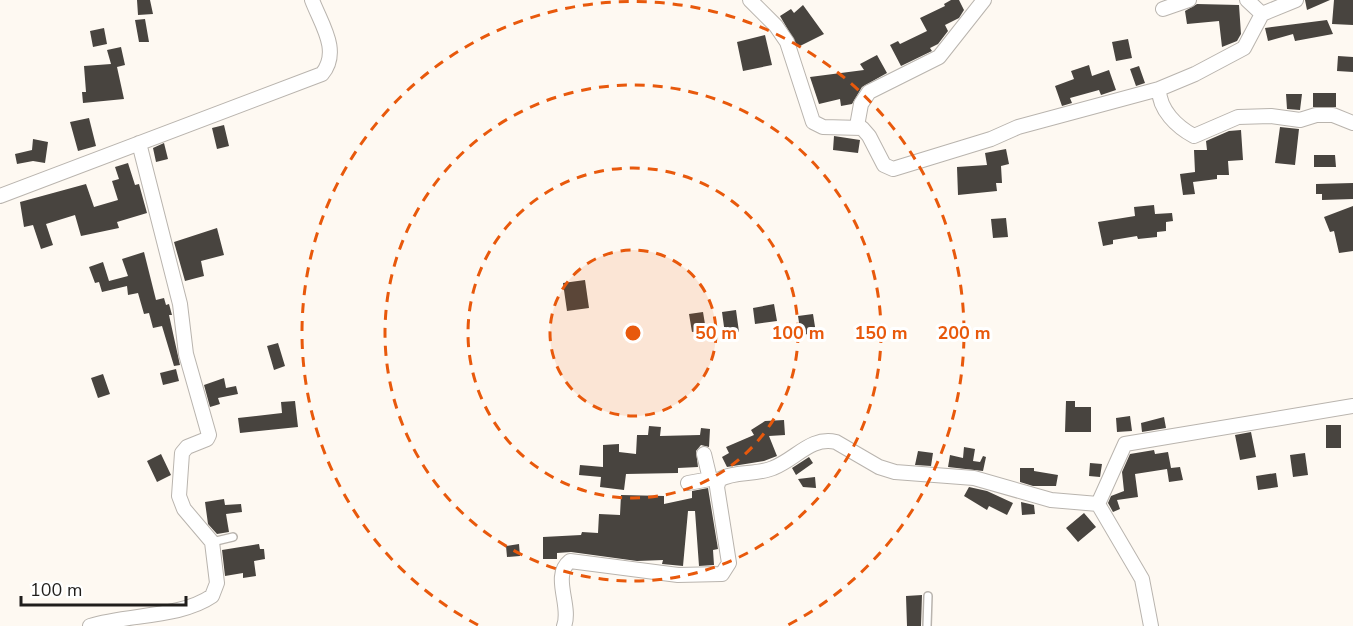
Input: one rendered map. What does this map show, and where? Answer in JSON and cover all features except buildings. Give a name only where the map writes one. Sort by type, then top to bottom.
[{"type":"street","points":[[0,196],[322,74],[331,63],[332,49],[312,0]]},
{"type":"street","points":[[750,0],[776,26],[788,42],[813,122],[823,127],[844,129],[857,126],[865,130],[884,165],[893,169],[991,139],[1018,127],[1159,89],[1205,69],[1244,48],[1262,14],[1296,0]]},
{"type":"street","points":[[857,126],[861,104],[869,92],[939,57],[984,0]]},
{"type":"street","points":[[1164,9],[1189,0]]},
{"type":"street","points":[[1247,0],[1262,14]]},
{"type":"street","points":[[1159,89],[1159,98],[1166,112],[1182,129],[1194,136],[1238,117],[1271,116],[1300,120],[1316,115],[1333,115],[1353,123]]},
{"type":"street","points":[[90,626],[110,619],[147,616],[199,603],[213,596],[218,584],[212,542],[184,509],[179,496],[182,453],[188,447],[207,439],[209,435],[186,354],[180,304],[139,143]]},
{"type":"street","points":[[1098,504],[1125,444],[1353,406]]},
{"type":"street","points":[[688,483],[770,470],[814,443],[829,440],[837,442],[879,467],[895,472],[974,478],[1051,501],[1098,504]]},
{"type":"street","points":[[564,626],[567,615],[562,576],[563,569],[570,561],[678,575],[724,573],[729,563],[717,487],[704,453]]},
{"type":"street","points":[[1098,504],[1142,579],[1151,626]]},
{"type":"lane","points":[[212,542],[232,537]]},
{"type":"lane","points":[[927,626],[928,596]]}]
